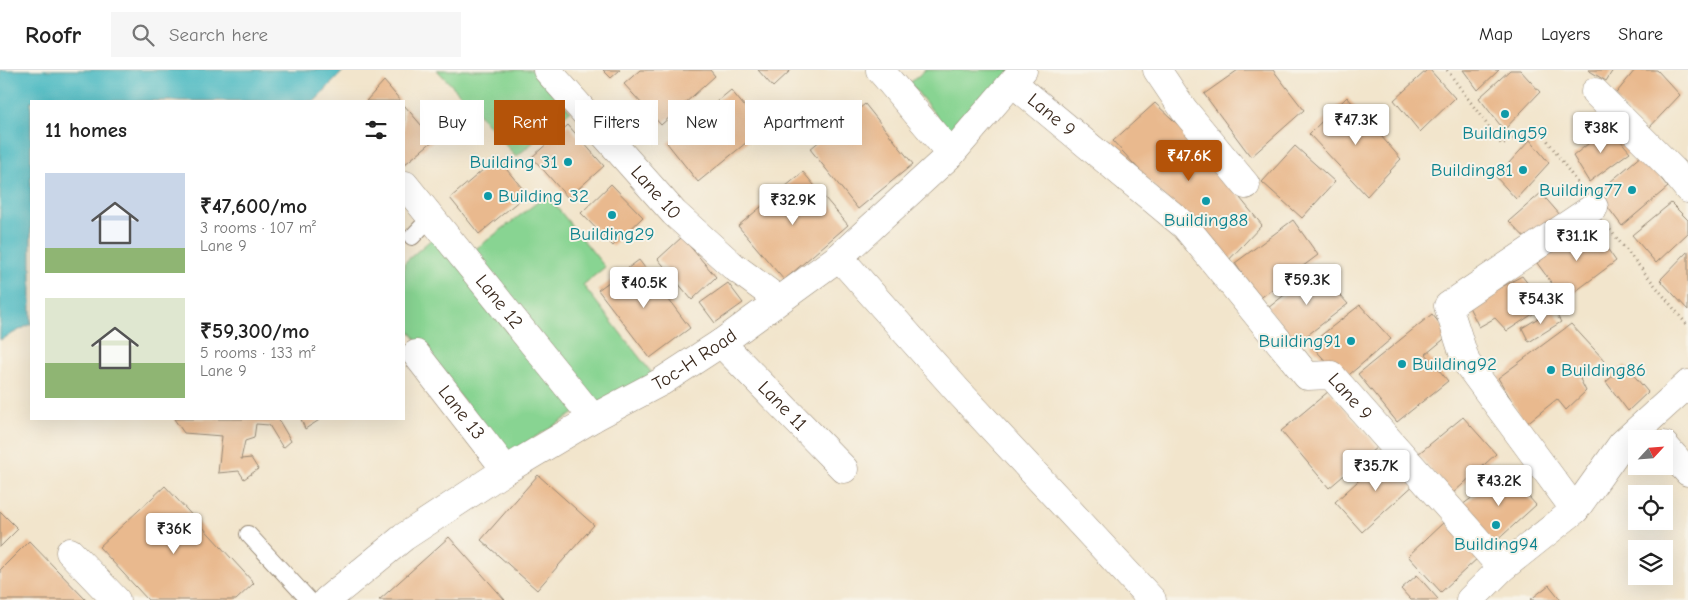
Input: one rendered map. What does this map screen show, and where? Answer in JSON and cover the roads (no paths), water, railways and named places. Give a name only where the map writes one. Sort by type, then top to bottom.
[{"type":"street","name":"Lane 10","points":[[547,70],[674,213],[734,266],[779,300]]},
{"type":"street","points":[[880,70],[951,154]]},
{"type":"street","points":[[1157,70],[1184,110],[1246,184]]},
{"type":"street","name":"Toc-H Road","points":[[327,600],[404,537],[506,470],[593,418],[661,382],[721,343],[840,257],[951,154],[1018,76]]},
{"type":"street","name":"Lane 9","points":[[1018,76],[1185,226],[1307,376],[1331,375],[1502,568]]},
{"type":"street","points":[[1596,92],[1673,170],[1688,189]]},
{"type":"street","name":"Lane 12","points":[[405,185],[593,418]]},
{"type":"street","points":[[1575,510],[1466,362],[1448,306],[1594,207]]},
{"type":"street","points":[[840,257],[957,390],[1146,594]]},
{"type":"street","name":"Lane 11","points":[[721,343],[844,469]]},
{"type":"street","name":"Lane 13","points":[[416,354],[506,470]]},
{"type":"street","points":[[1653,430],[1688,384]]},
{"type":"street","points":[[1470,600],[1502,568],[1575,510],[1622,444],[1628,442]]},
{"type":"street","points":[[1673,456],[1688,472]]},
{"type":"street","points":[[70,552],[116,600]]},
{"type":"lane","points":[[412,237],[431,217]]},
{"type":"lane","points":[[248,534],[309,600]]},
{"type":"water","points":[[0,70],[344,70],[316,100],[30,100],[30,325],[0,340]]},
{"type":"place","name":"Building59","points":[[1505,114]]},
{"type":"place","name":"Building 31","points":[[568,162]]},
{"type":"place","name":"Building81","points":[[1523,170]]},
{"type":"place","name":"Building77","points":[[1632,190]]},
{"type":"place","name":"Building 32","points":[[488,196]]},
{"type":"place","name":"Building88","points":[[1206,201]]},
{"type":"place","name":"Building29","points":[[612,215]]},
{"type":"place","name":"Building91","points":[[1351,341]]},
{"type":"place","name":"Building92","points":[[1402,364]]},
{"type":"place","name":"Building86","points":[[1551,370]]},
{"type":"place","name":"Building94","points":[[1496,525]]}]
